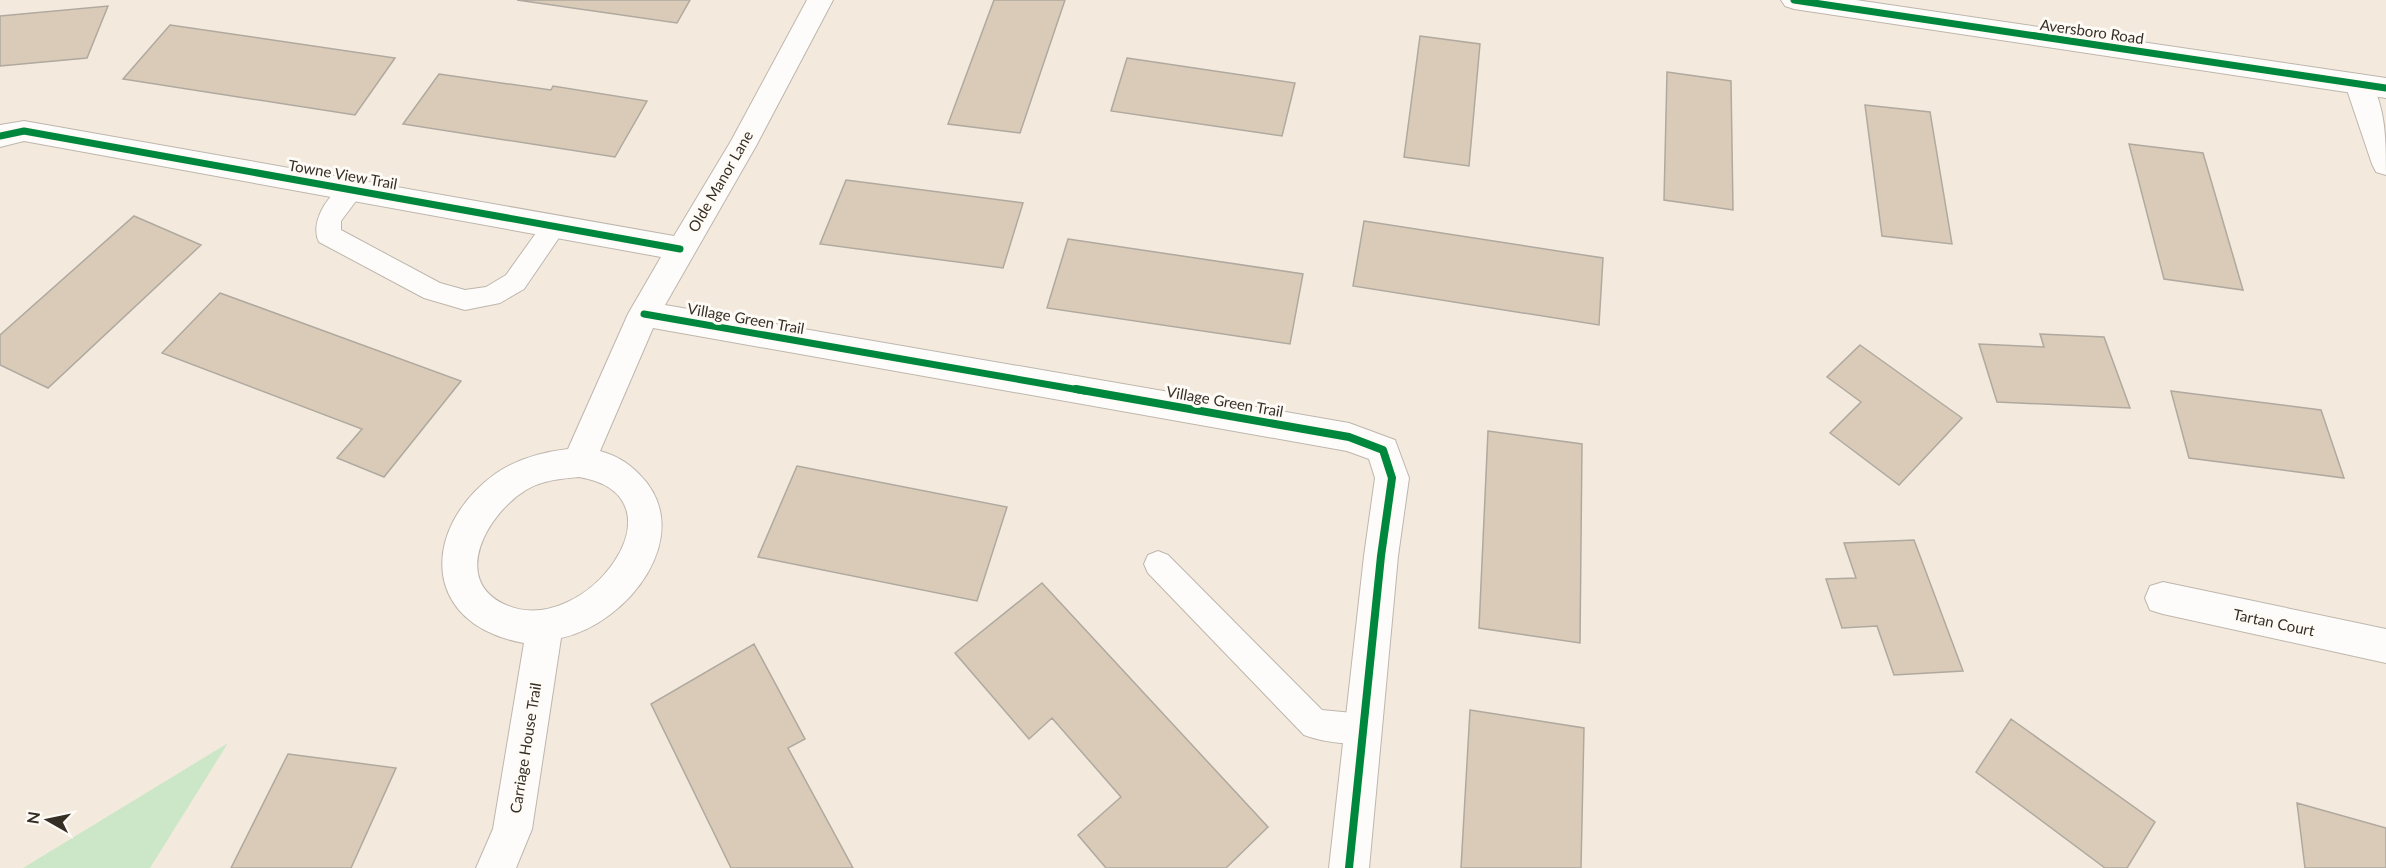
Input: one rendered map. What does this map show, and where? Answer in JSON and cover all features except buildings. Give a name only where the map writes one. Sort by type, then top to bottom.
[{"type":"street","name":"Olde Manor Lane","points":[[579,462],[644,314],[741,146],[820,0]]},
{"type":"street","name":"Aversboro Road","points":[[1794,0],[2373,86]]},
{"type":"street","points":[[2373,86],[2386,164]]},
{"type":"street","name":"Towne View Trail","points":[[0,136],[24,131],[680,249]]},
{"type":"street","name":"Village Green Trail","points":[[644,314],[1350,437],[1383,450],[1392,478],[1381,556],[1349,868]]},
{"type":"street","points":[[579,462],[613,470],[637,490],[647,519],[641,554],[620,587],[586,613],[545,626],[512,626],[485,615],[466,596],[459,570],[462,542],[479,510],[508,484],[543,467],[579,462]]},
{"type":"street","name":"Tartan Court","points":[[2163,598],[2386,646]]},
{"type":"street","name":"Carriage House Trail","points":[[496,868],[512,829],[545,626]]},
{"type":"lane","points":[[353,189],[329,219],[328,235],[433,291],[465,300],[491,296],[515,282],[555,226]]},
{"type":"lane","points":[[1158,564],[1314,724],[1363,729]]},
{"type":"green space","points":[[228,743],[150,868],[23,868]]},
{"type":"cycle path","points":[[1794,0],[2386,88]]},
{"type":"cycle path","points":[[0,136],[24,131],[680,249]]},
{"type":"cycle path","points":[[644,314],[1349,437],[1383,450],[1392,478],[1381,556],[1349,868]]}]
